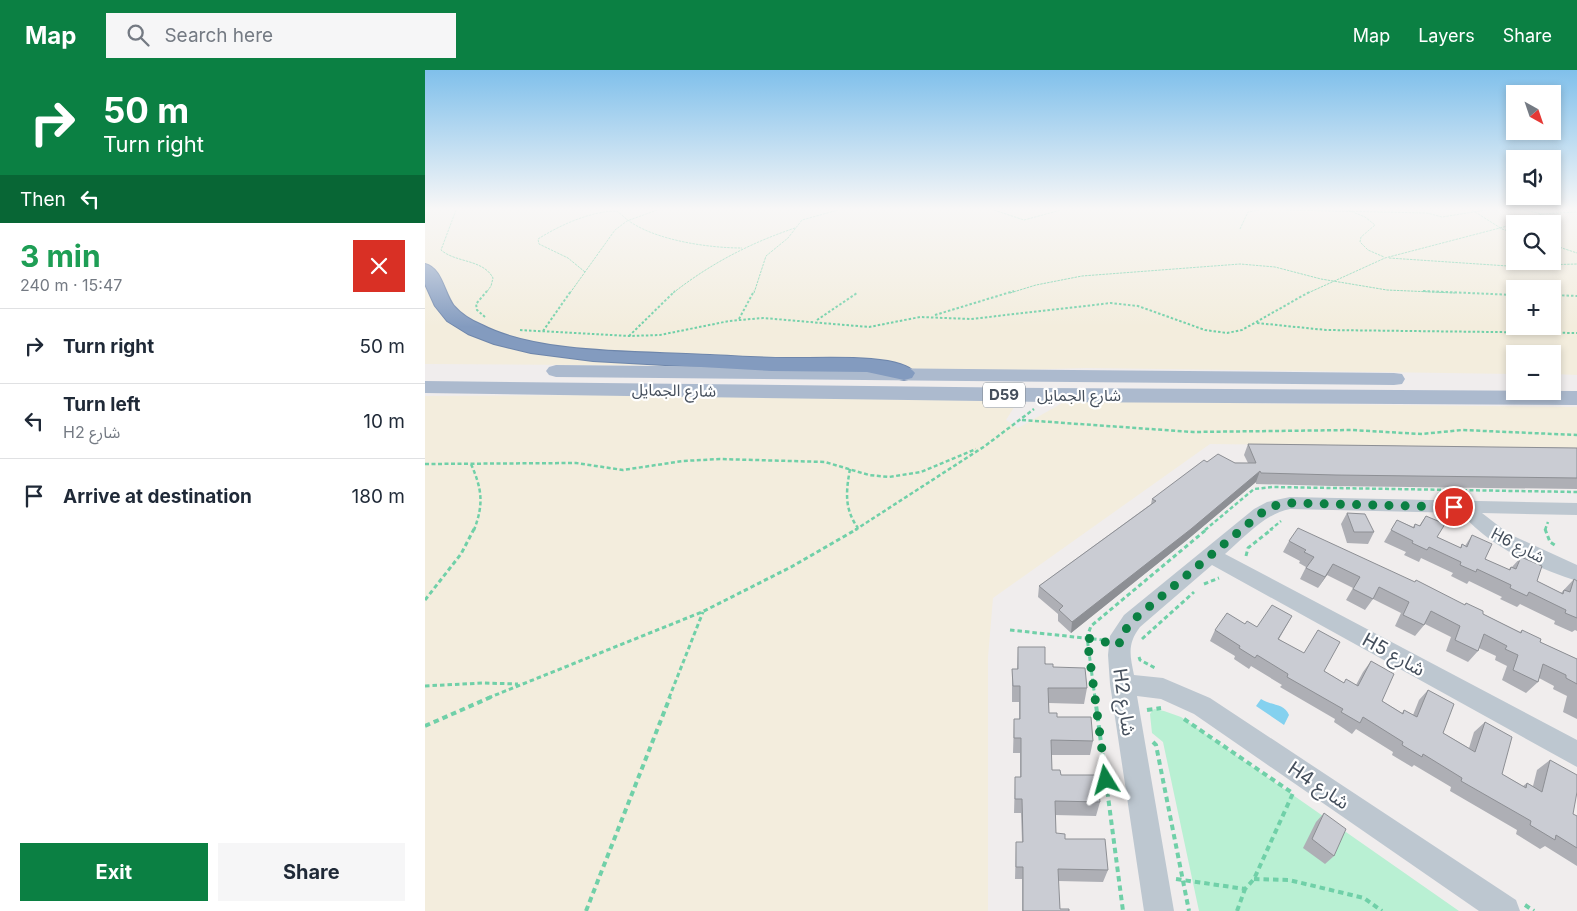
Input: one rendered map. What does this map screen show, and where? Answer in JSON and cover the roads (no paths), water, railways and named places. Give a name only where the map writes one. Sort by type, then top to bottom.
[{"type":"highway","points":[[425,269],[442,304],[456,318],[487,334],[515,336],[580,353],[802,365],[875,366],[905,373]]},
{"type":"main road","name":"شارع الجمايل","points":[[426,382],[905,373],[1506,380]]},
{"type":"main road","points":[[1561,381],[1577,381]]},
{"type":"main road","name":"شارع الجمايل","points":[[426,382],[1044,395],[1577,398]]},
{"type":"street","name":"H2 شارع","points":[[1159,911],[1122,684],[1132,646],[1121,636],[1132,621],[1221,560],[1265,509],[1281,504],[1577,509]]},
{"type":"street","name":"H6 شارع","points":[[1466,507],[1486,529],[1501,539],[1577,573]]},
{"type":"street","name":"H5 شارع","points":[[1221,560],[1577,754]]},
{"type":"street","name":"H4 شارع","points":[[1122,684],[1163,689],[1203,706],[1299,789],[1505,911]]},
{"type":"water","points":[[1261,699],[1287,711],[1289,715],[1284,725],[1256,706]]}]
